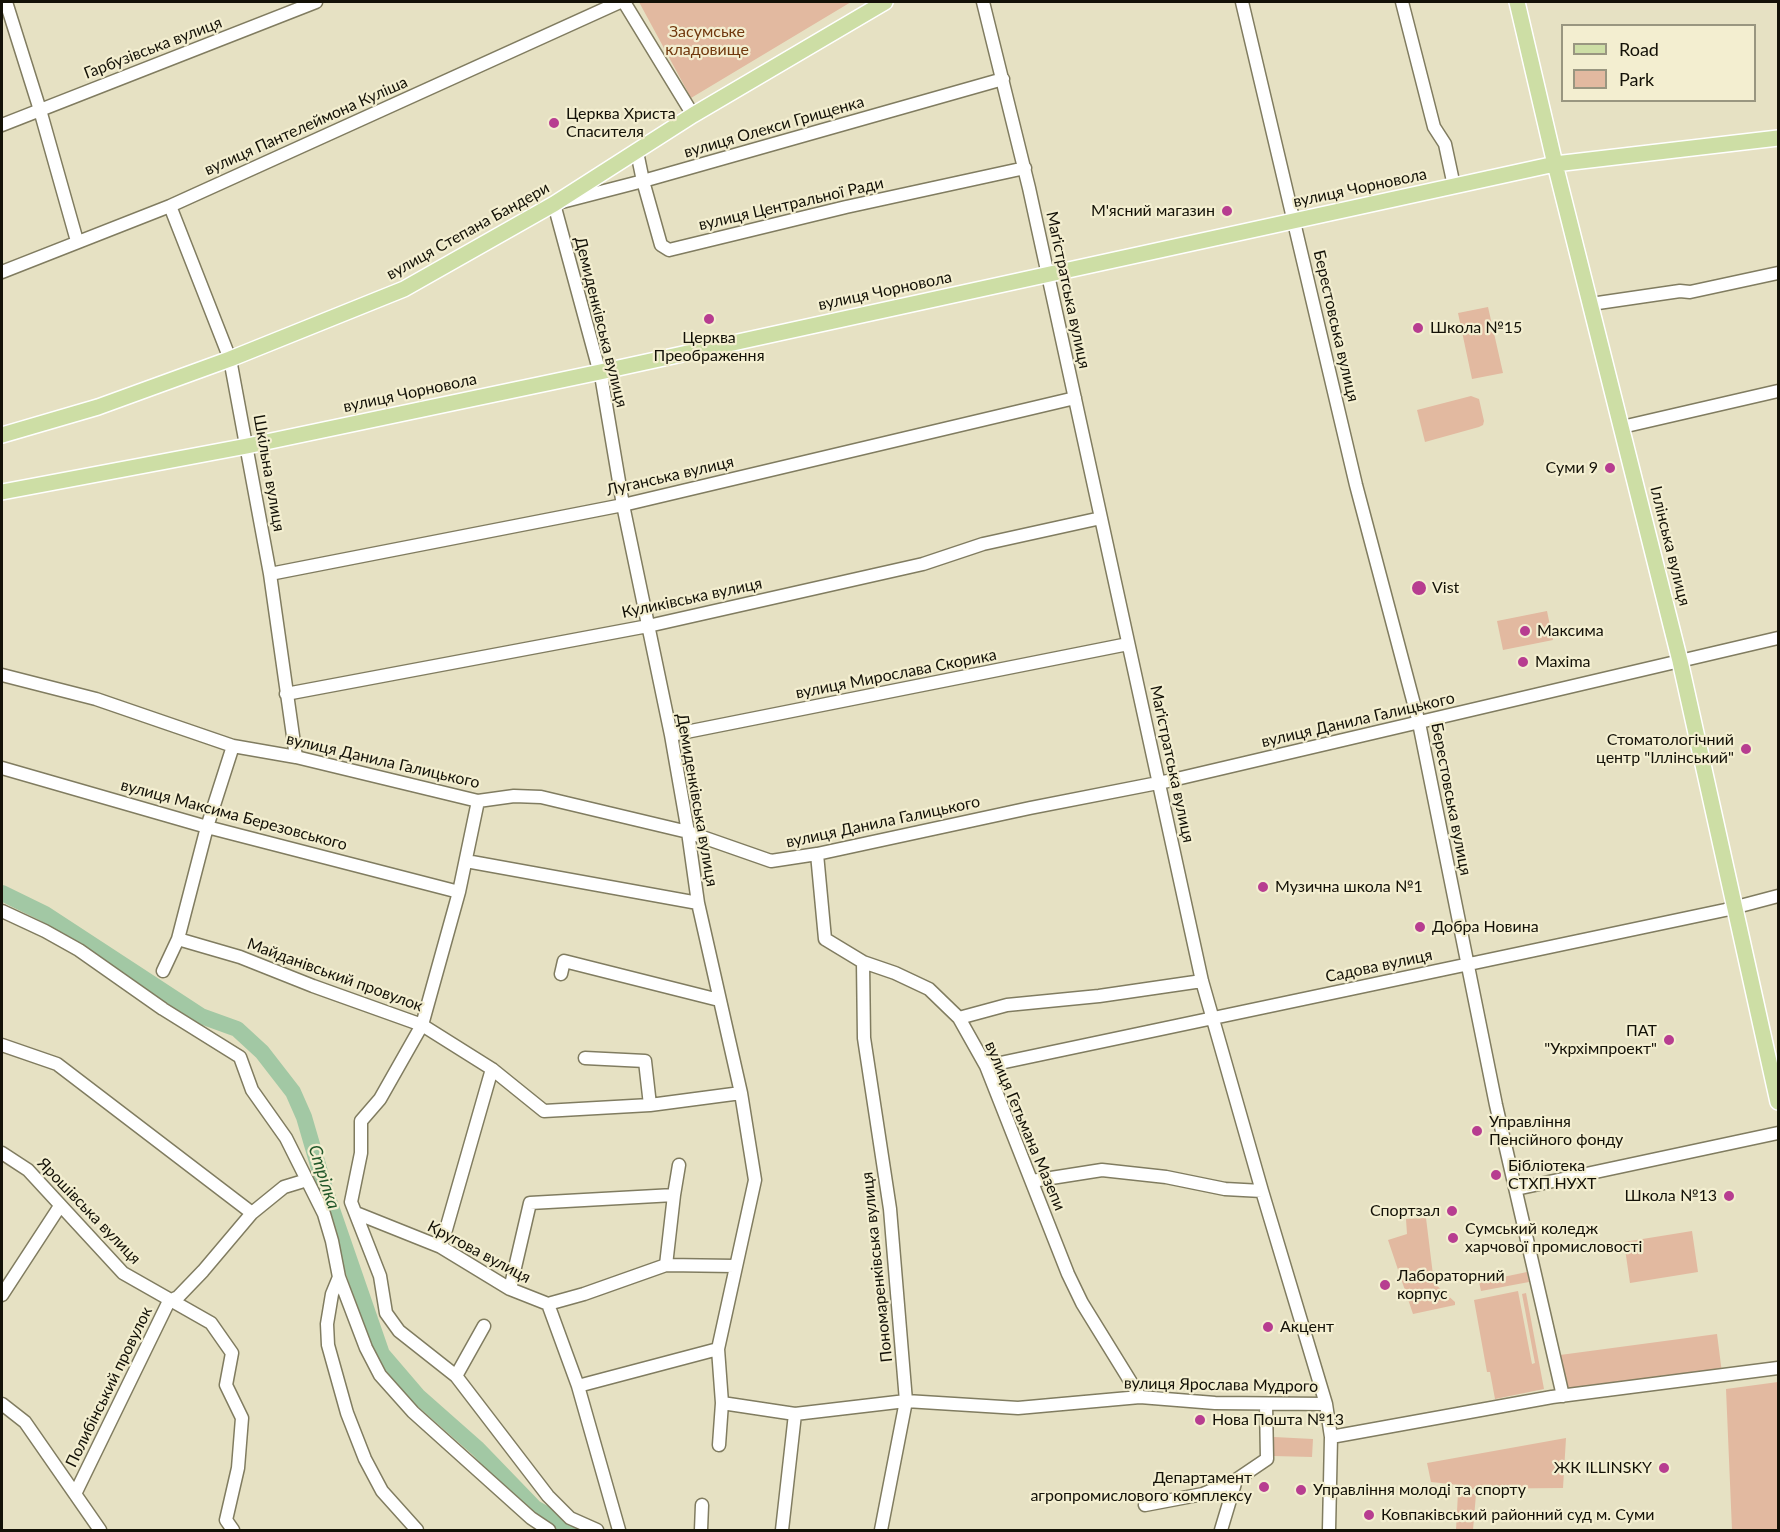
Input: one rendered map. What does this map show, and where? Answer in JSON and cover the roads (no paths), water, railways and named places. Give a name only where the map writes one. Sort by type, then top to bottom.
[{"type":"main road","name":"вулиця Степана Бандери","points":[[2,435],[98,407],[230,359],[404,289],[555,204],[693,115],[885,2]]},
{"type":"main road","name":"Іллінська вулиця","points":[[1517,2],[1555,164],[1680,661],[1779,1102]]},
{"type":"main road","name":"вулиця Чорновола","points":[[2,492],[247,446],[600,372],[1555,164],[1779,138]]},
{"type":"street","name":"Гарбузівська вулиця","points":[[2,125],[316,2]]},
{"type":"street","points":[[622,2],[693,115]]},
{"type":"street","name":"вулиця Пантелеймона Куліша","points":[[2,272],[170,206],[622,2]]},
{"type":"street","name":"Маґістратська вулиця","points":[[983,2],[1024,168],[1202,981],[1326,1404],[1331,1437],[1329,1530]]},
{"type":"street","name":"Берестовська вулиця","points":[[1242,2],[1356,485],[1419,723],[1496,1105],[1563,1396]]},
{"type":"street","points":[[1402,2],[1434,127],[1445,144],[1454,186]]},
{"type":"street","points":[[9,5],[77,242]]},
{"type":"street","name":"вулиця Олекси Грищенка","points":[[555,204],[643,182],[1003,79]]},
{"type":"street","name":"вулиця Центральної Ради","points":[[637,152],[661,244],[669,250],[846,207],[1024,168]]},
{"type":"street","name":"Демиденківська вулиця","points":[[555,204],[600,372],[623,505],[671,735],[698,903],[741,1093],[755,1180],[718,1349],[722,1403],[719,1445]]},
{"type":"street","name":"Шкільна вулиця","points":[[170,206],[230,359],[270,574],[296,757]]},
{"type":"street","points":[[1591,303],[1680,291],[1690,292],[1779,273]]},
{"type":"street","points":[[1622,427],[1779,392]]},
{"type":"street","name":"Луганська вулиця","points":[[270,574],[623,505],[1075,398]]},
{"type":"street","name":"Куликівська вулиця","points":[[286,694],[648,626],[923,564],[983,544],[1101,518]]},
{"type":"street","name":"вулиця Данила Галицького","points":[[2,675],[96,699],[233,746],[296,757],[478,801],[514,796],[541,796],[688,832],[771,861],[817,854],[1160,783],[1779,638]]},
{"type":"street","name":"вулиця Мирослава Скорика","points":[[671,735],[1128,644]]},
{"type":"street","points":[[163,971],[178,939],[207,826],[233,746]]},
{"type":"street","name":"вулиця Максима Березовського","points":[[2,768],[207,826],[459,892]]},
{"type":"street","points":[[478,801],[459,892],[422,1025],[380,1099],[361,1120],[360,1153],[351,1202],[380,1276],[386,1313],[399,1331],[456,1376],[548,1496],[570,1518],[597,1530]]},
{"type":"street","name":"вулиця Гетьмана Мазепи","points":[[817,854],[825,939],[863,962],[895,973],[929,989],[959,1018],[986,1066],[1068,1274],[1082,1303],[1140,1397]]},
{"type":"street","points":[[466,861],[698,903]]},
{"type":"street","name":"Садова вулиця","points":[[986,1066],[1735,908],[1779,896]]},
{"type":"street","points":[[2,911],[79,950],[163,1009],[240,1057],[252,1090],[286,1138],[324,1214],[339,1277],[366,1348],[380,1376],[421,1420],[531,1518],[549,1530]]},
{"type":"street","name":"Майданівський провулок","points":[[178,939],[240,957],[422,1025],[492,1069],[543,1111],[650,1105],[741,1093]]},
{"type":"street","points":[[561,974],[564,961],[719,1000]]},
{"type":"street","name":"Пономаренківська вулиця","points":[[863,962],[864,1038],[890,1209],[906,1401],[881,1530]]},
{"type":"street","points":[[959,1018],[1007,1005],[1099,996],[1202,981]]},
{"type":"street","points":[[2,1045],[57,1064],[252,1212]]},
{"type":"street","points":[[585,1058],[645,1061],[650,1105]]},
{"type":"street","points":[[441,1247],[492,1069]]},
{"type":"street","points":[[1516,1189],[1779,1133]]},
{"type":"street","name":"Ярошівська вулиця","points":[[2,1153],[28,1170],[123,1273],[211,1323],[232,1353],[226,1385],[242,1418],[238,1468],[226,1520],[233,1530]]},
{"type":"street","points":[[666,1265],[679,1165]]},
{"type":"street","points":[[1032,1180],[1102,1170],[1166,1177],[1225,1189],[1262,1191]]},
{"type":"street","name":"Полибінський провулок","points":[[75,1494],[169,1301],[178,1297],[203,1271],[252,1212],[284,1187],[307,1180]]},
{"type":"street","points":[[510,1289],[530,1203],[674,1195]]},
{"type":"street","points":[[2,1295],[60,1206]]},
{"type":"street","name":"Кругова вулиця","points":[[356,1213],[441,1247],[510,1289],[548,1304]]},
{"type":"street","points":[[619,1530],[578,1386],[548,1304],[584,1294],[666,1265],[735,1266]]},
{"type":"street","points":[[339,1277],[332,1294],[327,1324],[328,1345],[340,1394],[365,1459],[382,1491],[417,1530]]},
{"type":"street","points":[[456,1376],[484,1326]]},
{"type":"street","points":[[578,1386],[718,1349]]},
{"type":"street","points":[[1331,1437],[1563,1396],[1779,1368]]},
{"type":"street","name":"вулиця Ярослава Мудрого","points":[[722,1403],[795,1414],[906,1401],[1018,1408],[1140,1397],[1215,1403],[1326,1404]]},
{"type":"street","points":[[2,1404],[25,1422],[100,1530]]},
{"type":"street","points":[[1145,1505],[1203,1494],[1236,1480],[1267,1459],[1266,1404]]},
{"type":"street","points":[[782,1530],[795,1414]]},
{"type":"street","points":[[1221,1530],[1236,1480]]},
{"type":"street","points":[[701,1530],[702,1504]]},
{"type":"waterway","name":"Стрілка","points":[[2,893],[45,914],[201,1016],[237,1029],[262,1052],[293,1092],[304,1117],[325,1189],[382,1354],[418,1396],[478,1449],[535,1508],[574,1530]]},
{"type":"place","name":"Церква Христа Спасителя","points":[[554,123]]},
{"type":"place","name":"М'ясний магазин","points":[[1227,211]]},
{"type":"place","name":"Церква Преображення","points":[[709,319]]},
{"type":"place","name":"Школа №15","points":[[1418,328]]},
{"type":"place","name":"Суми 9","points":[[1610,468]]},
{"type":"place","name":"Vist","points":[[1419,588]]},
{"type":"place","name":"Максима","points":[[1525,631]]},
{"type":"place","name":"Maxima","points":[[1523,662]]},
{"type":"place","name":"Стоматологічний центр \"Іллінський\"","points":[[1746,749]]},
{"type":"place","name":"Музична школа №1","points":[[1263,887]]},
{"type":"place","name":"Добра Новина","points":[[1420,927]]},
{"type":"place","name":"ПАТ \"Укрхімпроект\"","points":[[1669,1040]]},
{"type":"place","name":"Управління Пенсійного фонду","points":[[1477,1131]]},
{"type":"place","name":"Бібліотека СТХП НУХТ","points":[[1496,1175]]},
{"type":"place","name":"Школа №13","points":[[1729,1196]]},
{"type":"place","name":"Спортзал","points":[[1452,1211]]},
{"type":"place","name":"Сумський коледж харчової промисловості","points":[[1453,1238]]},
{"type":"place","name":"Лабораторний корпус","points":[[1385,1285]]},
{"type":"place","name":"Акцент","points":[[1268,1327]]},
{"type":"place","name":"Нова Пошта №13","points":[[1200,1420]]},
{"type":"place","name":"ЖК ILLINSKY","points":[[1664,1468]]},
{"type":"place","name":"Департамент агропромислового комплексу","points":[[1264,1487]]},
{"type":"place","name":"Управління молоді та спорту","points":[[1301,1490]]},
{"type":"place","name":"Ковпаківський районний суд м. Суми","points":[[1369,1515]]},
{"type":"park label","name":"Засумське кладовище","points":[[707,41]]}]
